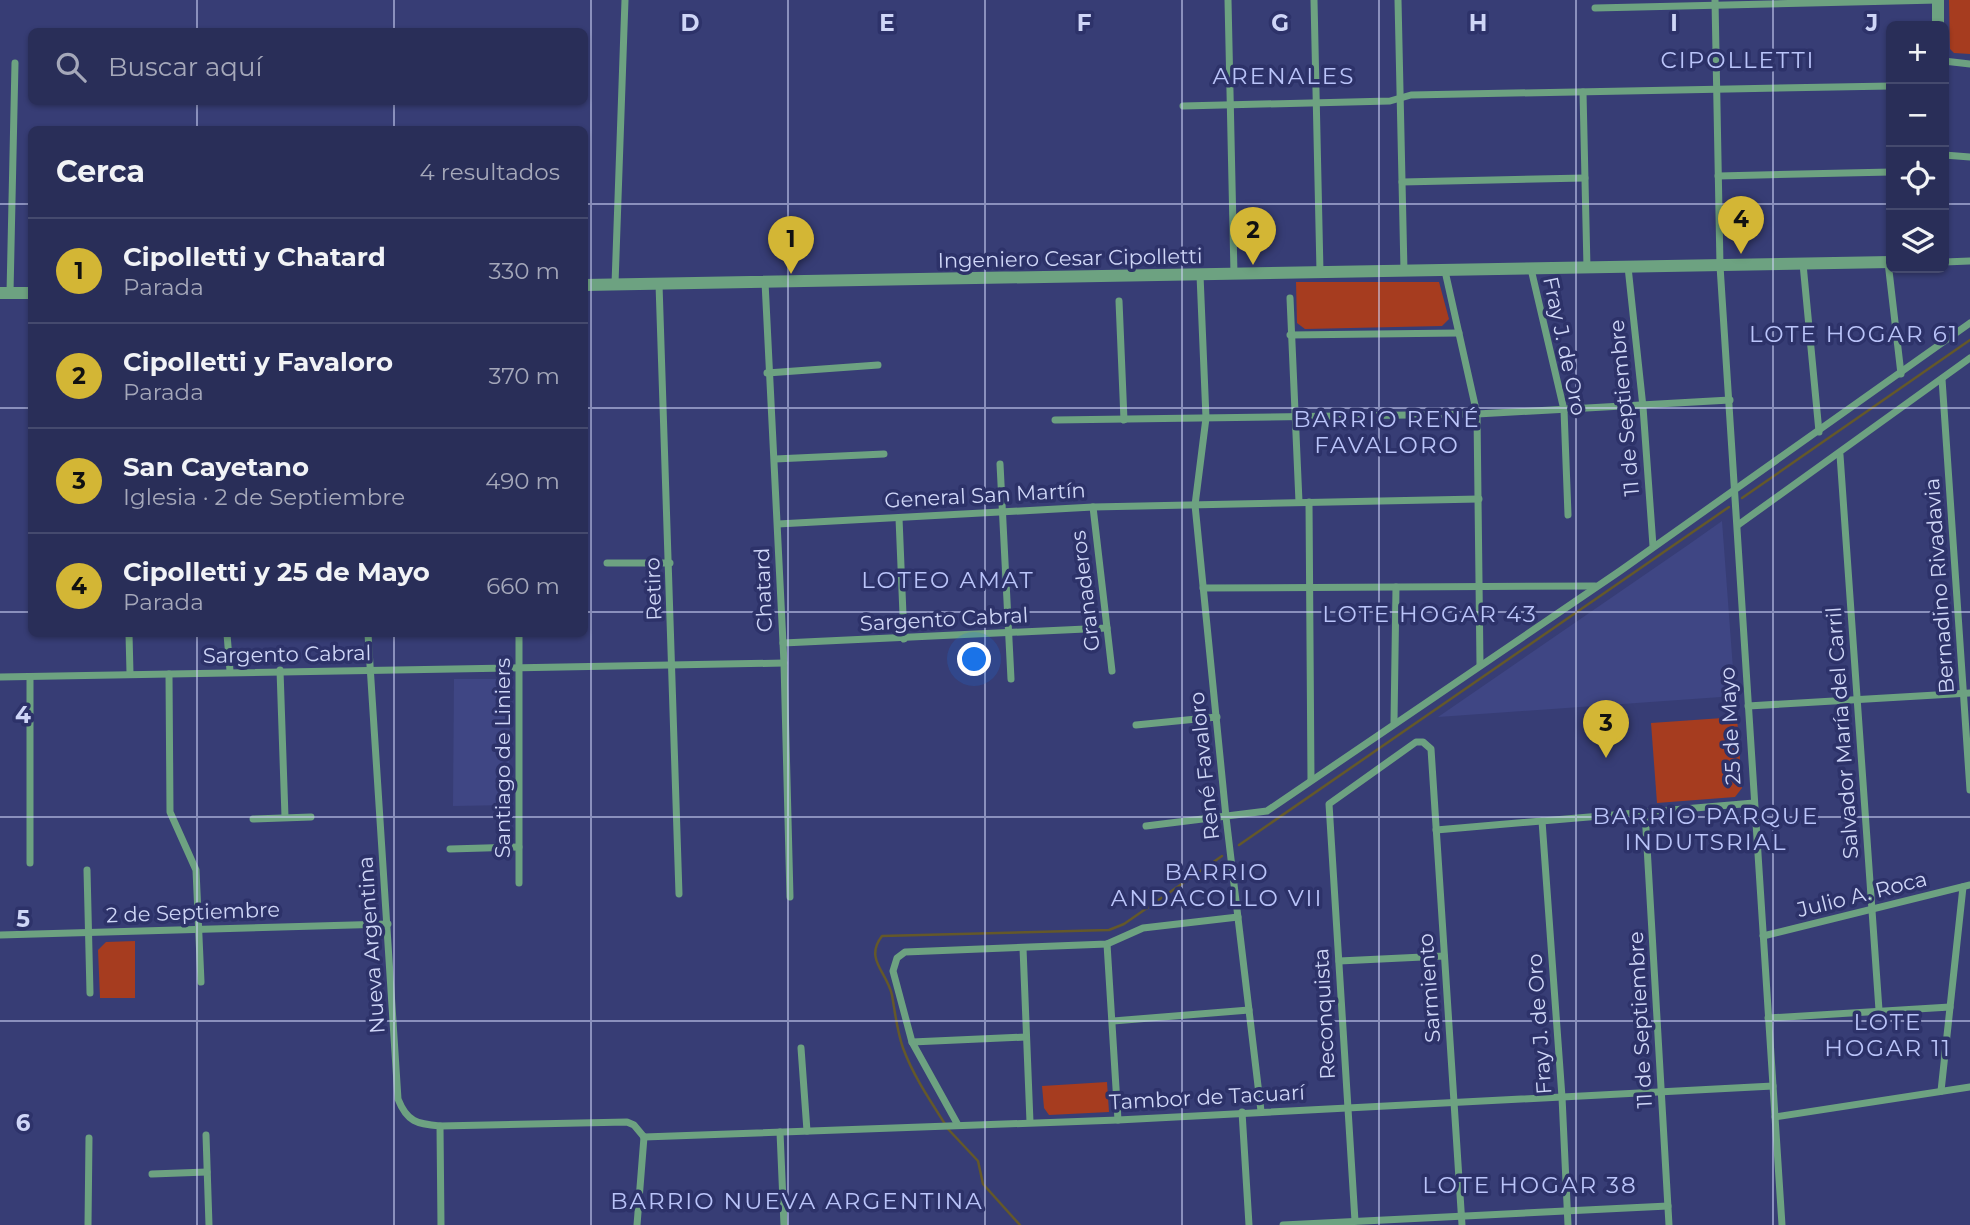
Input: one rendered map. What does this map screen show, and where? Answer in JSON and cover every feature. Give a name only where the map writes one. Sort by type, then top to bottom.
[{"type":"street","points":[[615,284],[625,0]]},
{"type":"street","points":[[1228,0],[1234,274]]},
{"type":"street","points":[[1314,0],[1320,273]]},
{"type":"street","points":[[1398,0],[1404,271]]},
{"type":"street","points":[[1595,8],[1715,3],[1938,0],[1938,21]]},
{"type":"street","name":"25 de Mayo","points":[[1715,3],[1720,266],[1782,1225]]},
{"type":"street","points":[[1949,62],[1970,64]]},
{"type":"street","points":[[15,63],[5,293],[28,293]]},
{"type":"street","points":[[1183,106],[1390,101],[1410,95],[1886,86]]},
{"type":"street","points":[[1583,92],[1587,268]]},
{"type":"street","points":[[1949,155],[1970,157]]},
{"type":"street","points":[[1718,176],[1886,172]]},
{"type":"street","points":[[1402,182],[1585,178]]},
{"type":"street","points":[[1949,262],[1970,261]]},
{"type":"street","name":"Ingeniero Cesar Cipolletti","points":[[588,285],[1886,262]]},
{"type":"street","points":[[1803,264],[1819,432]]},
{"type":"street","name":"11 de Septiembre","points":[[1628,267],[1643,407],[1653,546]]},
{"type":"street","name":"Fray J. de Oro","points":[[1531,269],[1564,410],[1567,515]]},
{"type":"street","points":[[1445,271],[1477,414],[1480,665]]},
{"type":"street","points":[[1891,273],[1901,374]]},
{"type":"street","name":"René Favaloro","points":[[1199,275],[1206,418],[1195,505],[1226,817],[1261,1111]]},
{"type":"street","name":"Chatard","points":[[765,282],[767,373],[775,459],[784,663],[790,897]]},
{"type":"street","name":"Retiro","points":[[659,284],[679,894]]},
{"type":"street","points":[[1290,298],[1293,418],[1299,502]]},
{"type":"street","points":[[1119,301],[1124,420]]},
{"type":"street","points":[[1146,826],[1267,811],[1819,432],[1970,323]]},
{"type":"street","points":[[1290,335],[1459,333]]},
{"type":"street","points":[[1738,525],[1970,358]]},
{"type":"street","points":[[767,373],[878,365]]},
{"type":"street","name":"Bernadino Rivadavia","points":[[1942,379],[1967,693],[1970,790]]},
{"type":"street","points":[[1055,421],[1477,414],[1643,407],[1730,400]]},
{"type":"street","points":[[775,459],[884,454]]},
{"type":"street","name":"Salvador María del Carril","points":[[1840,454],[1879,1010]]},
{"type":"street","points":[[1000,464],[1011,679]]},
{"type":"street","name":"General San Martín","points":[[778,524],[1093,507],[1479,499]]},
{"type":"street","points":[[1309,502],[1311,780]]},
{"type":"street","name":"Granaderos","points":[[1093,507],[1112,671]]},
{"type":"street","points":[[900,518],[904,639]]},
{"type":"street","points":[[607,563],[670,563]]},
{"type":"street","points":[[1203,588],[1597,586]]},
{"type":"street","points":[[1394,722],[1396,587]]},
{"type":"street","name":"Sargento Cabral","points":[[783,643],[1107,628]]},
{"type":"street","points":[[129,637],[130,673]]},
{"type":"street","points":[[227,637],[230,671]]},
{"type":"street","name":"Nueva Argentina","points":[[368,637],[398,1099],[404,1115],[412,1122],[440,1126]]},
{"type":"street","name":"Santiago de Liniers","points":[[519,637],[519,883]]},
{"type":"street","name":"Sargento Cabral","points":[[0,677],[784,663]]},
{"type":"street","points":[[280,670],[285,817]]},
{"type":"street","points":[[169,674],[170,812],[196,870],[201,982]]},
{"type":"street","points":[[30,677],[30,863]]},
{"type":"street","points":[[1748,706],[1967,693]]},
{"type":"street","points":[[1136,725],[1217,717]]},
{"type":"street","name":"Sarmiento","points":[[1329,804],[1416,742],[1423,742],[1431,749],[1462,1221]]},
{"type":"street","points":[[1436,830],[1754,803]]},
{"type":"street","name":"Reconquista","points":[[1329,804],[1354,1222]]},
{"type":"street","name":"11 de Septiembre","points":[[1645,812],[1669,1225]]},
{"type":"street","points":[[253,819],[311,817]]},
{"type":"street","name":"Fray J. de Oro","points":[[1542,821],[1562,1097],[1568,1225]]},
{"type":"street","points":[[450,849],[519,847]]},
{"type":"street","points":[[87,870],[90,993]]},
{"type":"street","points":[[1941,1091],[1967,886]]},
{"type":"street","name":"Julio A. Roca","points":[[1763,936],[1967,886]]},
{"type":"street","points":[[954,1125],[912,1042],[893,971],[897,958],[905,952],[1107,944],[1143,928],[1238,917]]},
{"type":"street","name":"2 de Septiembre","points":[[0,935],[388,924]]},
{"type":"street","points":[[1107,944],[1118,1120]]},
{"type":"street","points":[[1023,948],[1030,1122]]},
{"type":"street","points":[[1339,961],[1444,956]]},
{"type":"street","points":[[1768,1018],[1950,1007]]},
{"type":"street","points":[[1113,1021],[1249,1010]]},
{"type":"street","points":[[912,1042],[1026,1037]]},
{"type":"street","points":[[801,1048],[807,1131]]},
{"type":"street","name":"Tambor de Tacuarí","points":[[644,1137],[1118,1120],[1773,1086]]},
{"type":"street","points":[[1775,1117],[1970,1087]]},
{"type":"street","points":[[1242,1112],[1249,1225]]},
{"type":"street","points":[[441,1225],[440,1126],[627,1122],[634,1125],[644,1137],[637,1225]]},
{"type":"street","points":[[780,1132],[783,1225]]},
{"type":"street","points":[[206,1135],[209,1225]]},
{"type":"street","points":[[88,1225],[89,1138]]},
{"type":"street","points":[[152,1174],[207,1172]]},
{"type":"street","points":[[1283,1225],[1462,1221],[1567,1211],[1668,1206]]},
{"type":"shaded area","points":[[1949,0],[1970,0],[1970,54],[1954,53],[1950,49]]},
{"type":"shaded area","points":[[1296,282],[1439,282],[1449,319],[1442,326],[1305,329],[1297,323]]},
{"type":"shaded area","points":[[1722,521],[1735,696],[1438,717],[1688,545]]},
{"type":"shaded area","points":[[454,679],[510,679],[509,805],[453,806]]},
{"type":"shaded area","points":[[1737,717],[1742,788],[1735,797],[1657,803],[1651,723]]},
{"type":"shaded area","points":[[135,941],[135,998],[100,998],[98,950],[106,942]]},
{"type":"shaded area","points":[[1107,1082],[1109,1112],[1049,1115],[1044,1108],[1042,1086]]},
{"type":"waterway","points":[[1742,498],[1970,340]]},
{"type":"waterway","points":[[1239,845],[1729,507]]},
{"type":"waterway","points":[[945,1124],[916,1077],[903,1048],[892,995],[876,959],[877,944],[882,936],[1109,930],[1124,924],[1222,856]]},
{"type":"waterway","points":[[948,1129],[978,1161],[983,1184],[1020,1225]]},
{"type":"place","name":"Cipolletti y 25 de Mayo","points":[[1741,254]]},
{"type":"place","name":"Cipolletti y Favaloro","points":[[1253,265]]},
{"type":"place","name":"Cipolletti y Chatard","points":[[791,274]]},
{"type":"place","name":"San Cayetano","points":[[1606,758]]},
{"type":"district","name":"CIPOLLETTI","points":[[1738,60]]},
{"type":"district","name":"ARENALES","points":[[1284,76]]},
{"type":"district","name":"LOTE HOGAR 61","points":[[1854,334]]},
{"type":"district","name":"BARRIO RENÉ FAVALORO","points":[[1387,432]]},
{"type":"district","name":"LOTEO AMAT","points":[[948,580]]},
{"type":"district","name":"LOTE HOGAR 43","points":[[1430,614]]},
{"type":"district","name":"BARRIO PARQUE INDUTSRIAL","points":[[1706,829]]},
{"type":"district","name":"BARRIO ANDACOLLO VII","points":[[1217,885]]},
{"type":"district","name":"LOTE HOGAR 11","points":[[1888,1035]]},
{"type":"district","name":"LOTE HOGAR 38","points":[[1530,1185]]},
{"type":"district","name":"BARRIO NUEVA ARGENTINA","points":[[797,1201]]}]
